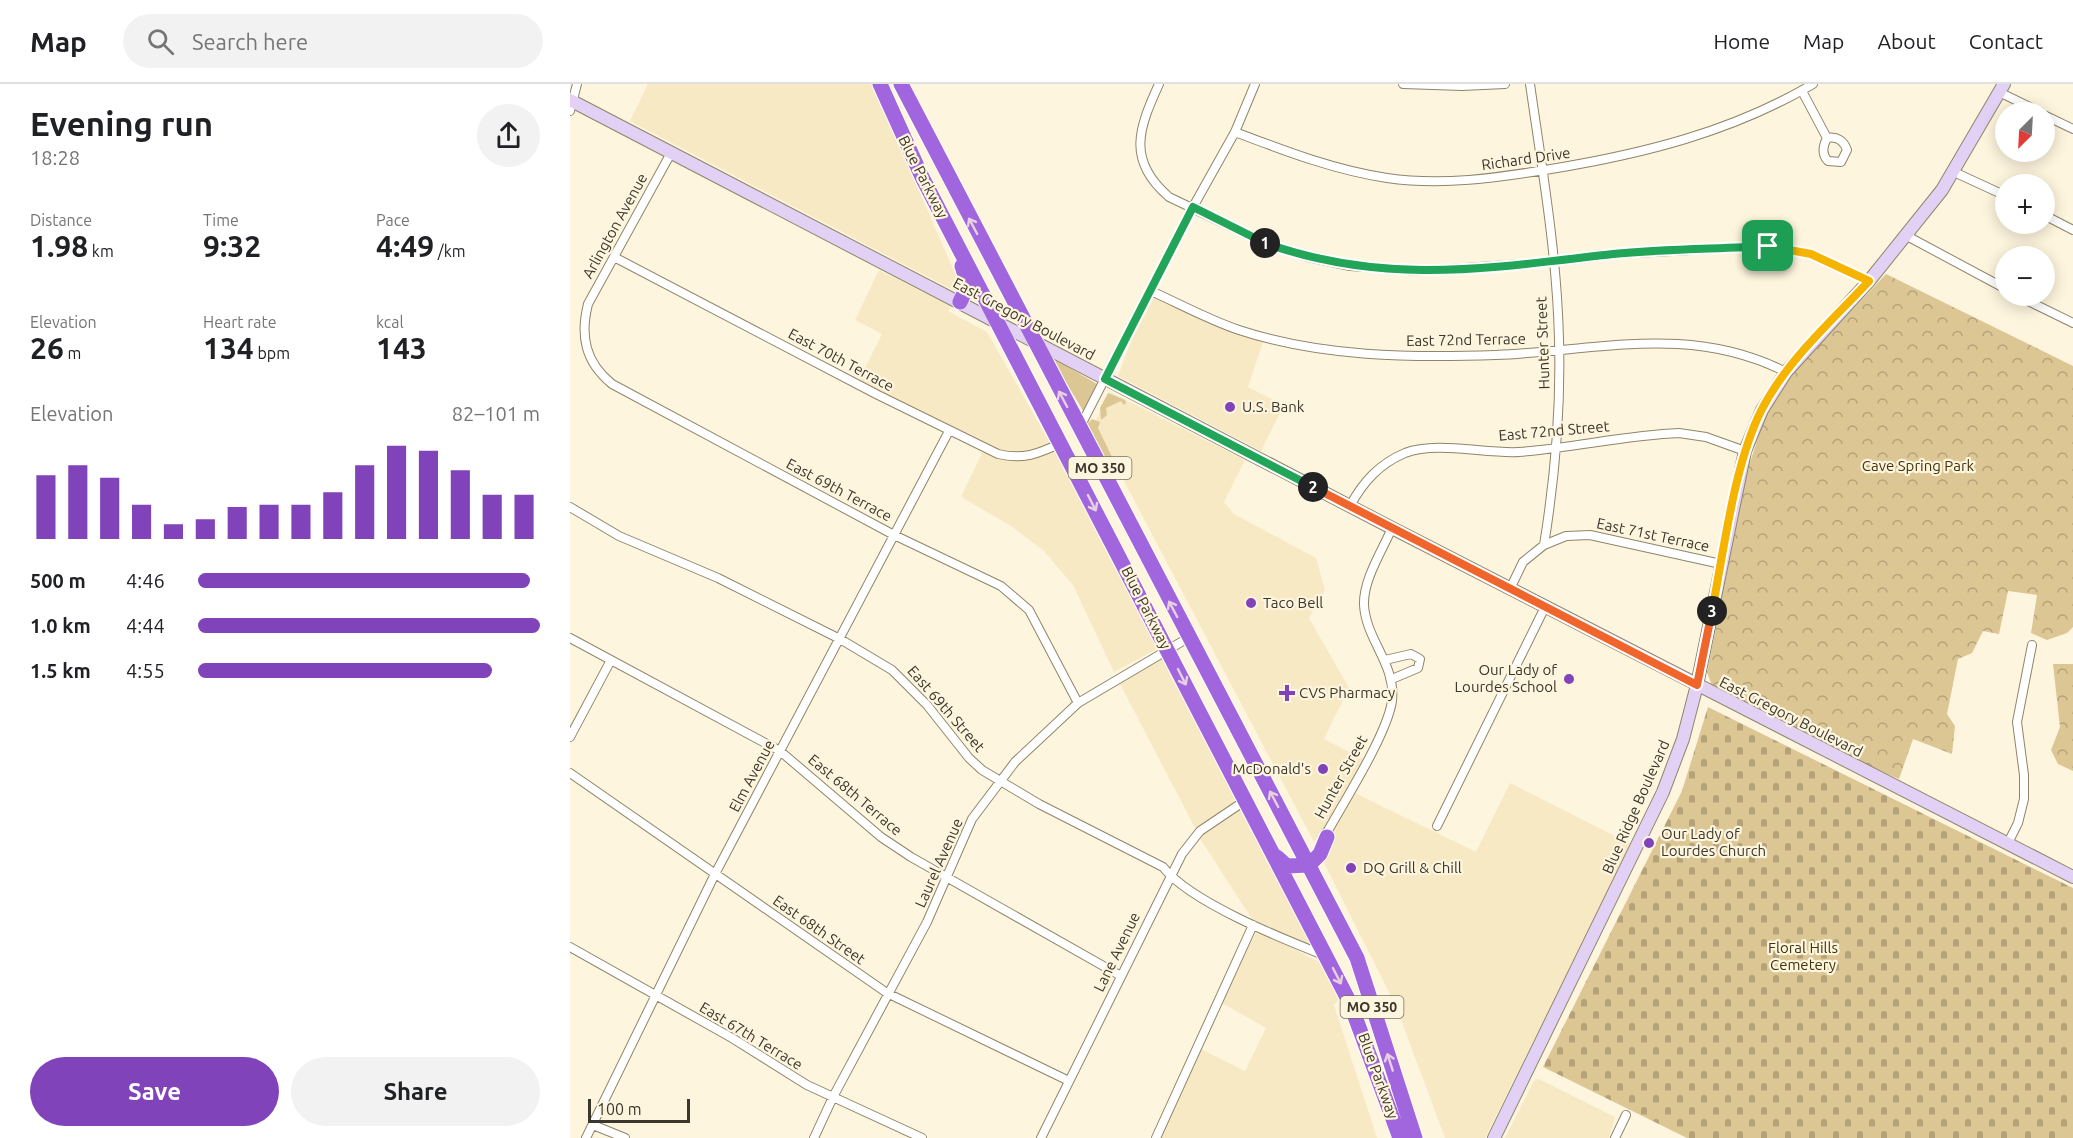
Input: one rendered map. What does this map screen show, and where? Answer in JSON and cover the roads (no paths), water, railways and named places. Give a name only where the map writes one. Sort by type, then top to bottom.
[{"type":"highway","name":"Blue Parkway","points":[[880,84],[908,148],[1350,1003],[1398,1136]]},
{"type":"highway","name":"Blue Parkway","points":[[901,84],[1188,641],[1310,865],[1357,958],[1414,1138]]},
{"type":"highway","points":[[946,222],[948,237],[968,280],[960,302]]},
{"type":"highway","points":[[1148,612],[1167,631],[1188,641]]},
{"type":"highway","points":[[1302,851],[1315,847],[1326,837]]},
{"type":"highway","points":[[1273,853],[1287,866],[1310,865],[1316,861],[1326,837]]},
{"type":"highway","points":[[1291,887],[1300,879],[1317,880]]},
{"type":"main road","name":"Blue Ridge Boulevard","points":[[1494,1138],[1663,792],[1683,739],[1697,685],[1745,451],[1762,410],[1786,372],[1907,236],[1954,172],[2002,88]]},
{"type":"main road","name":"East Gregory Boulevard","points":[[571,104],[1032,338],[1105,379],[1392,528],[2073,877]]},
{"type":"street","points":[[571,104],[577,84]]},
{"type":"street","points":[[1159,84],[1142,122],[1140,136],[1143,164],[1158,188],[1175,200],[1267,244],[1308,257],[1350,266],[1422,271],[1552,262],[1615,254],[1768,246],[1811,254],[1869,281]]},
{"type":"street","points":[[1079,429],[1193,207],[1235,132],[1255,84]]},
{"type":"street","points":[[1403,84],[1462,86],[1505,84]]},
{"type":"street","name":"Hunter Street","points":[[1530,84],[1543,171],[1559,351],[1556,446],[1544,544]]},
{"type":"street","name":"Richard Drive","points":[[1235,132],[1320,164],[1390,179],[1461,181],[1543,171],[1617,158],[1683,142],[1747,118],[1813,84]]},
{"type":"street","points":[[2002,88],[2024,102]]},
{"type":"street","points":[[1802,91],[1827,138]]},
{"type":"street","points":[[2055,120],[2073,129]]},
{"type":"street","name":"Arlington Avenue","points":[[586,314],[588,304],[671,153]]},
{"type":"street","points":[[1954,172],[1995,191]]},
{"type":"street","points":[[2055,221],[2073,230]]},
{"type":"street","points":[[1907,236],[1995,283]]},
{"type":"street","name":"East 70th Terrace","points":[[614,257],[998,454],[1018,458],[1032,456],[1061,443]]},
{"type":"street","name":"East 72nd Terrace","points":[[1151,291],[1236,329],[1320,350],[1448,356],[1559,351],[1653,342],[1693,343],[1741,353],[1786,372]]},
{"type":"street","points":[[2038,306],[2073,323]]},
{"type":"street","name":"East 69th Terrace","points":[[586,314],[584,330],[587,350],[592,363],[612,384],[894,535],[1001,586],[1020,599],[1035,619],[1078,703]]},
{"type":"street","name":"Elm Avenue","points":[[586,1138],[715,874],[949,430]]},
{"type":"street","name":"East 72nd Street","points":[[1350,506],[1368,477],[1390,460],[1408,452],[1427,449],[1519,452],[1679,433],[1706,437],[1745,451]]},
{"type":"street","name":"East 69th Street","points":[[570,507],[619,536],[718,578],[840,639],[902,677],[969,758],[1000,781],[1163,867],[1174,881],[1253,925],[1326,956]]},
{"type":"street","name":"Hunter Street","points":[[1326,837],[1385,725],[1392,701],[1392,679],[1368,627],[1364,606],[1368,583],[1392,528]]},
{"type":"street","name":"East 71st Terrace","points":[[1544,544],[1566,536],[1590,535],[1721,564]]},
{"type":"street","points":[[1510,588],[1523,562],[1544,544]]},
{"type":"street","points":[[1437,826],[1545,607]]},
{"type":"street","name":"East 68th Terrace","points":[[570,638],[780,751],[881,837],[946,877],[1121,976]]},
{"type":"street","name":"Laurel Avenue","points":[[814,1138],[887,993],[927,922],[972,819],[1000,781],[1026,749],[1078,703],[1168,650],[1188,641]]},
{"type":"street","points":[[2007,845],[2018,823],[2024,799],[2024,775],[2017,722],[2031,645]]},
{"type":"street","points":[[1385,660],[1412,654],[1420,658],[1418,668],[1392,679]]},
{"type":"street","points":[[570,737],[611,660]]},
{"type":"street","name":"East 68th Street","points":[[570,773],[887,993],[1069,1081]]},
{"type":"street","name":"Lane Avenue","points":[[1041,1138],[1169,875],[1200,831],[1246,800]]},
{"type":"street","points":[[1156,1138],[1253,925]]},
{"type":"street","name":"East 67th Terrace","points":[[570,947],[732,1038],[807,1085],[922,1138]]},
{"type":"street","points":[[1615,1138],[1626,1115]]},
{"type":"street","points":[[593,1125],[625,1138]]},
{"type":"place","name":"U.S. Bank","points":[[1230,407]]},
{"type":"place","name":"Taco Bell","points":[[1251,603]]},
{"type":"place","name":"Our Lady of Lourdes School","points":[[1569,679]]},
{"type":"place","name":"CVS Pharmacy","points":[[1287,693]]},
{"type":"place","name":"McDonald's","points":[[1323,769]]},
{"type":"place","name":"Our Lady of Lourdes Church","points":[[1649,843]]},
{"type":"place","name":"DQ Grill & Chill","points":[[1351,868]]},
{"type":"park label","name":"Cave Spring Park","points":[[1918,466]]},
{"type":"park label","name":"Floral Hills Cemetery","points":[[1803,956]]}]
